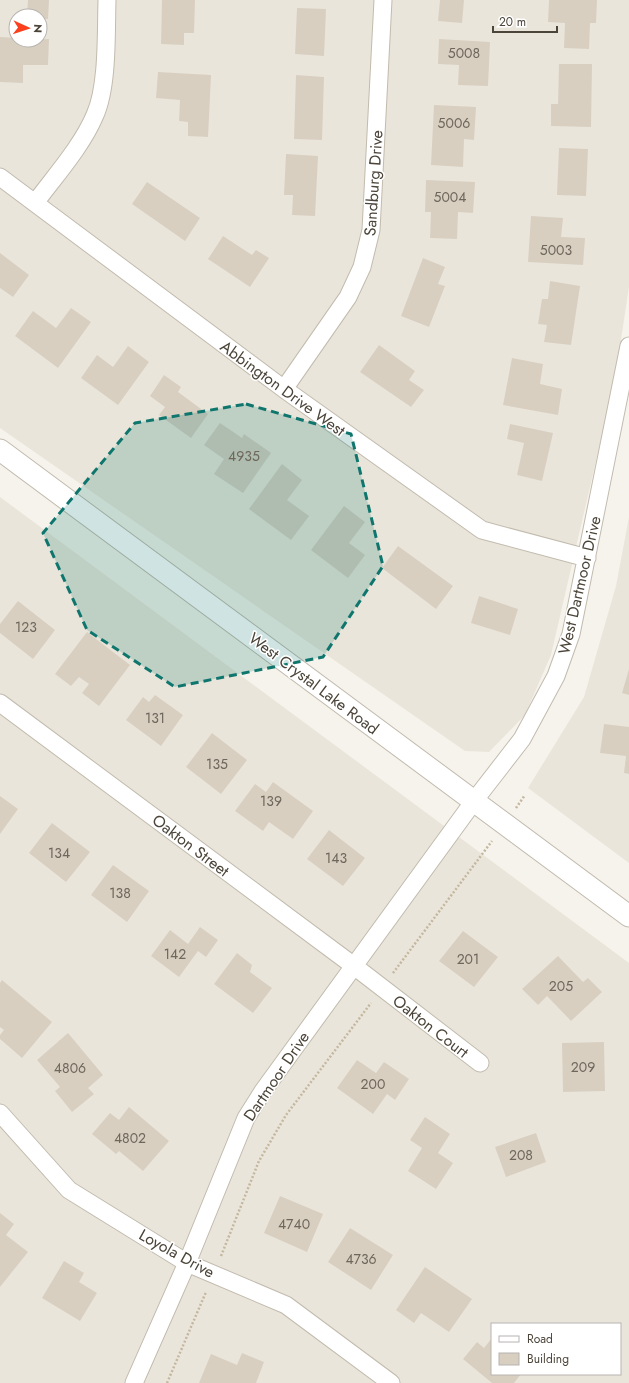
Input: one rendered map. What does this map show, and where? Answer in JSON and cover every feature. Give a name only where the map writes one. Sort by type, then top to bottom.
[{"type":"street","points":[[35,203],[87,132],[96,114],[103,84],[107,0]]},
{"type":"street","name":"Sandburg Drive","points":[[284,389],[348,297],[362,267],[371,230],[383,0]]},
{"type":"street","name":"Abbington Drive West","points":[[0,177],[284,389],[482,530],[586,558]]},
{"type":"street","name":"West Dartmoor Drive","points":[[474,801],[522,739],[556,676],[571,634],[629,346]]},
{"type":"street","name":"West Crystal Lake Road","points":[[0,450],[629,916]]},
{"type":"street","name":"Oakton Street","points":[[0,703],[382,988]]},
{"type":"street","name":"Dartmoor Drive","points":[[134,1383],[187,1263],[246,1118],[263,1091],[474,801]]},
{"type":"street","name":"Oakton Court","points":[[382,988],[480,1063]]},
{"type":"street","name":"Loyola Drive","points":[[0,1113],[69,1190],[187,1263],[286,1305],[391,1383]]},
{"type":"path","points":[[168,1383],[263,1154],[286,1116],[505,824],[525,795]]},
{"type":"highlighted area","points":[[246,404],[351,434],[383,566],[323,657],[175,687],[87,630],[43,533],[135,423]]},
{"type":"shaded area","points":[[0,0],[629,0],[629,287],[615,379],[551,655],[525,715],[489,752],[465,751],[0,428]]},
{"type":"shaded area","points":[[0,497],[629,963],[629,1383],[0,1383]]},
{"type":"shaded area","points":[[629,517],[629,863],[528,788],[584,697],[616,586]]},
{"type":"building","points":[[28,0],[49,0],[48,19],[48,8],[28,8]]},
{"type":"building","points":[[162,0],[195,0],[194,33],[184,33],[184,45],[161,44]]},
{"type":"building","points":[[440,0],[464,0],[462,23],[438,21]]},
{"type":"building","points":[[549,0],[597,0],[596,23],[590,23],[589,49],[564,48],[565,23],[548,22]]},
{"type":"building","points":[[297,8],[326,9],[324,56],[295,54]]},
{"type":"building","points":[[0,37],[8,38],[8,48],[48,48],[49,39],[48,65],[23,65],[23,83],[0,82]]},
{"type":"building","points":[[439,39],[490,42],[488,86],[458,85],[459,65],[438,64]]},
{"type":"building","points":[[559,64],[592,64],[591,127],[551,126],[551,104],[558,104]]},
{"type":"building","points":[[158,72],[211,75],[208,137],[188,136],[188,122],[179,121],[180,100],[156,98]]},
{"type":"building","points":[[296,75],[324,77],[322,140],[294,139]]},
{"type":"building","points":[[434,105],[476,107],[474,140],[464,139],[463,167],[431,165]]},
{"type":"building","points":[[559,148],[588,149],[586,196],[557,195]]},
{"type":"building","points":[[286,154],[318,156],[315,216],[292,215],[293,195],[284,195]]},
{"type":"building","points":[[426,180],[475,182],[473,213],[458,212],[457,239],[430,238],[431,212],[425,212]]},
{"type":"building","points":[[147,182],[200,218],[185,241],[132,204]]},
{"type":"building","points":[[531,216],[563,218],[561,237],[585,238],[583,265],[528,262]]},
{"type":"building","points":[[223,236],[252,255],[256,250],[269,258],[250,287],[208,259]]},
{"type":"building","points":[[0,253],[29,275],[13,297],[0,288]]},
{"type":"building","points":[[423,258],[445,267],[438,284],[445,286],[429,327],[401,316]]},
{"type":"building","points":[[550,281],[580,286],[571,345],[544,342],[547,325],[538,324],[542,299],[548,299]]},
{"type":"building","points":[[71,308],[91,322],[58,368],[15,336],[33,311],[56,328]]},
{"type":"building","points":[[379,345],[415,371],[409,380],[424,390],[411,407],[360,372]]},
{"type":"building","points":[[128,346],[149,362],[118,405],[81,378],[97,355],[113,367]]},
{"type":"building","points":[[512,358],[543,364],[540,384],[562,389],[558,415],[503,405]]},
{"type":"building","points":[[164,375],[181,387],[178,392],[208,414],[191,438],[159,415],[165,407],[150,396]]},
{"type":"building","points":[[220,423],[242,438],[244,434],[271,453],[243,493],[214,474],[224,459],[204,445]]},
{"type":"building","points":[[510,424],[553,433],[542,481],[517,475],[524,443],[507,439]]},
{"type":"building","points":[[282,464],[302,480],[287,500],[309,516],[291,540],[249,509]]},
{"type":"building","points":[[344,506],[365,522],[349,543],[365,555],[348,578],[311,550]]},
{"type":"building","points":[[398,546],[453,586],[436,609],[382,568]]},
{"type":"building","points":[[479,596],[518,609],[510,635],[471,623]]},
{"type":"building","points":[[18,601],[55,630],[33,659],[0,633],[0,624]]},
{"type":"building","points":[[87,632],[130,665],[99,706],[82,693],[89,684],[79,677],[71,686],[55,674]]},
{"type":"building","points":[[629,669],[629,695],[622,693]]},
{"type":"building","points":[[155,695],[183,715],[161,746],[126,720],[143,697],[149,702]]},
{"type":"building","points":[[604,724],[629,727],[629,774],[624,773],[626,756],[600,753]]},
{"type":"building","points":[[212,733],[247,760],[221,794],[186,767]]},
{"type":"building","points":[[273,782],[313,811],[293,839],[269,822],[263,831],[235,811],[255,784],[266,792]]},
{"type":"building","points":[[0,796],[18,809],[0,834]]},
{"type":"building","points":[[52,823],[90,852],[66,882],[29,853]]},
{"type":"building","points":[[329,830],[365,858],[343,886],[307,859]]},
{"type":"building","points":[[113,865],[149,891],[127,922],[91,895]]},
{"type":"building","points":[[200,927],[218,940],[206,957],[198,951],[179,977],[151,956],[170,930],[188,944]]},
{"type":"building","points":[[463,931],[498,957],[474,987],[439,961]]},
{"type":"building","points":[[237,953],[252,965],[250,972],[272,988],[253,1013],[214,984]]},
{"type":"building","points":[[558,956],[583,982],[588,978],[602,992],[571,1021],[547,996],[538,1005],[522,989]]},
{"type":"building","points":[[2,980],[52,1022],[22,1058],[0,1039],[0,1035],[4,1030],[0,1027],[0,983]]},
{"type":"building","points":[[68,1033],[103,1075],[88,1088],[94,1094],[72,1112],[55,1091],[60,1087],[37,1060]]},
{"type":"building","points":[[604,1042],[605,1091],[563,1092],[562,1043]]},
{"type":"building","points":[[357,1060],[376,1073],[384,1062],[409,1079],[395,1100],[387,1094],[373,1114],[337,1088]]},
{"type":"building","points":[[129,1107],[169,1141],[143,1171],[119,1151],[116,1154],[92,1134],[110,1113],[119,1120]]},
{"type":"building","points":[[425,1117],[450,1134],[438,1153],[453,1163],[436,1189],[408,1171],[422,1148],[410,1140]]},
{"type":"building","points":[[536,1133],[546,1162],[506,1177],[495,1147]]},
{"type":"building","points":[[280,1196],[323,1214],[307,1252],[264,1233]]},
{"type":"building","points":[[0,1213],[14,1224],[6,1235],[28,1252],[0,1287]]},
{"type":"building","points":[[350,1228],[393,1255],[371,1290],[328,1262]]},
{"type":"building","points":[[64,1261],[84,1273],[79,1282],[97,1293],[80,1321],[42,1298]]},
{"type":"building","points":[[425,1267],[472,1299],[449,1332],[421,1313],[414,1323],[396,1310]]},
{"type":"building","points":[[491,1339],[491,1375],[520,1375],[514,1383],[492,1383],[463,1359],[477,1342],[484,1348]]},
{"type":"building","points":[[242,1353],[264,1362],[256,1383],[199,1383],[211,1354],[237,1365]]}]
